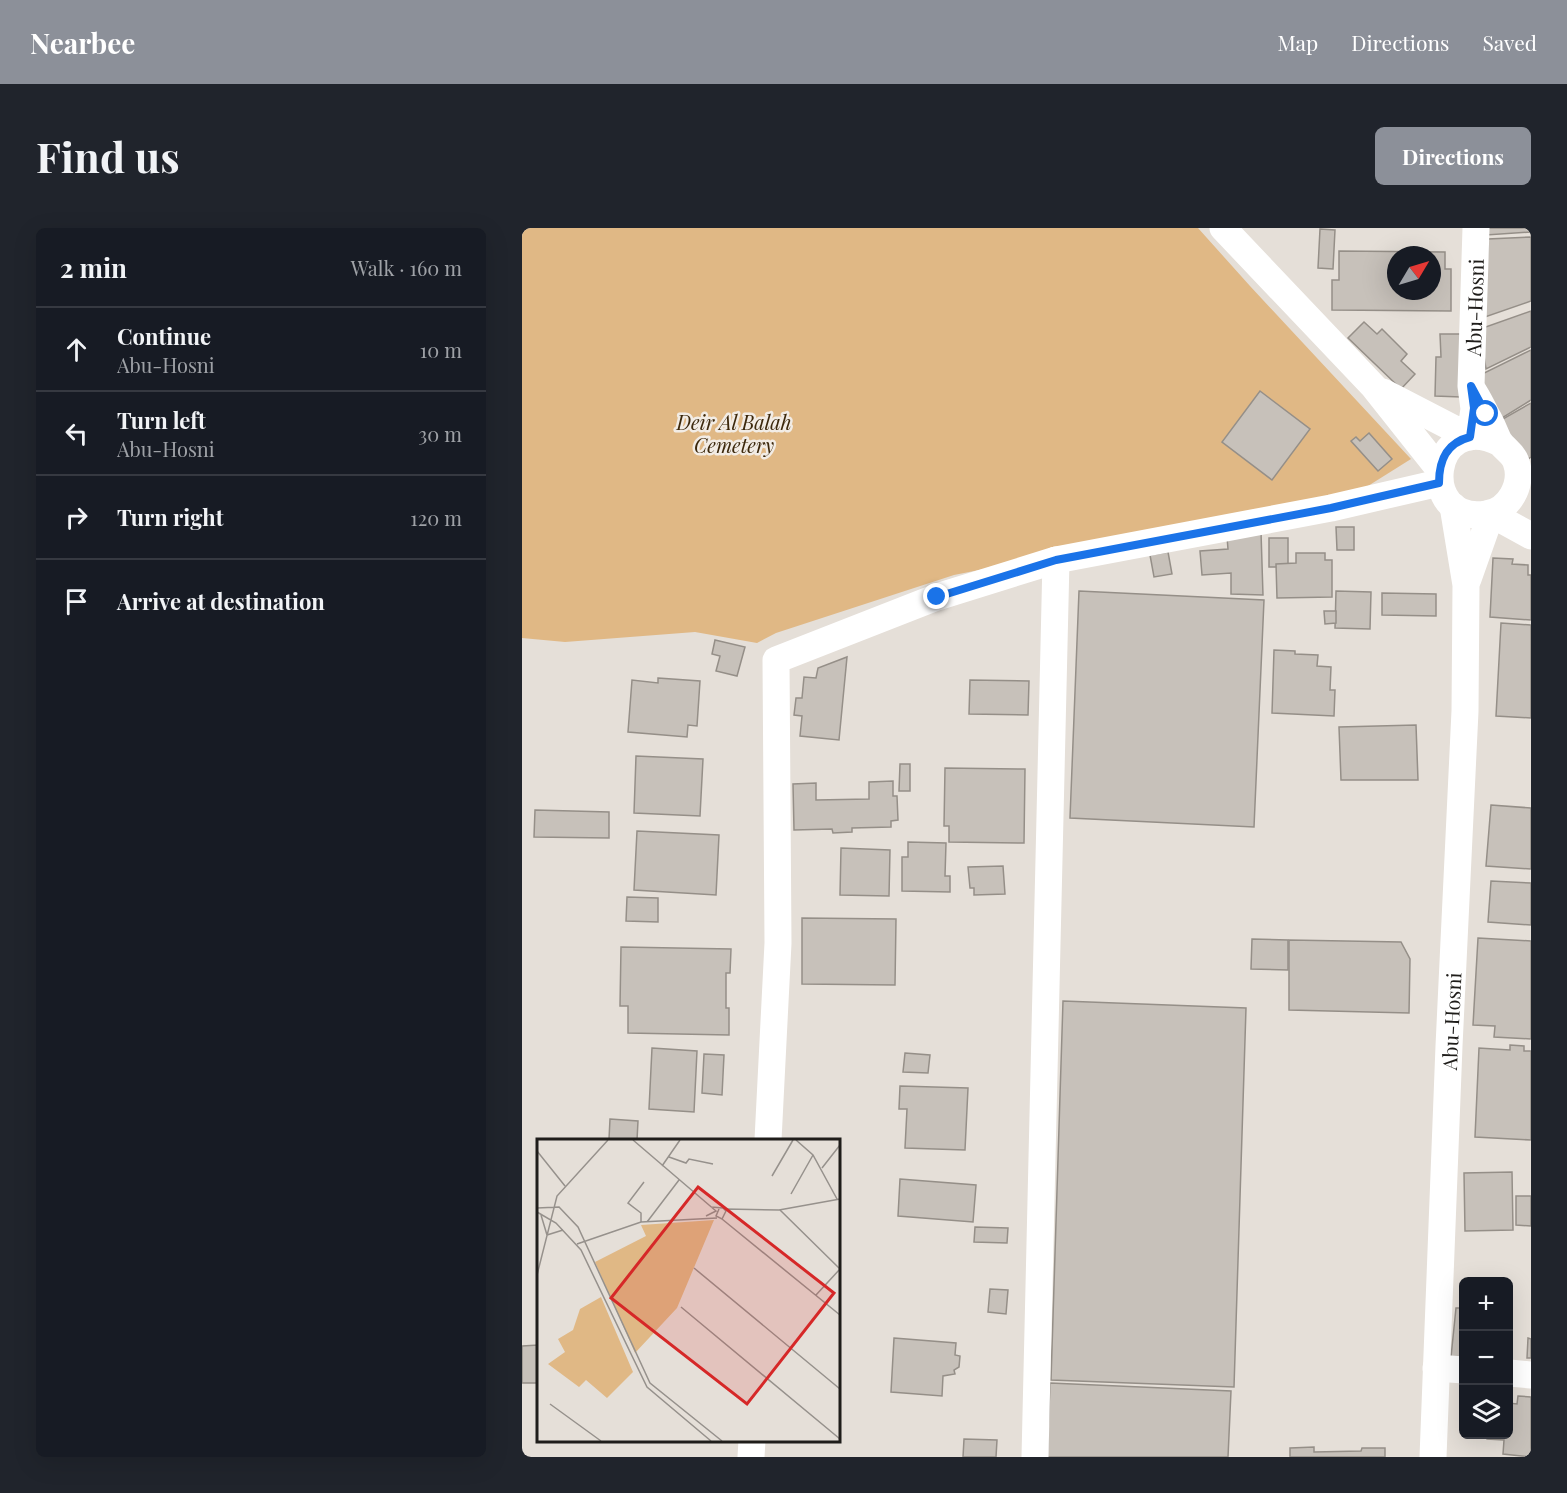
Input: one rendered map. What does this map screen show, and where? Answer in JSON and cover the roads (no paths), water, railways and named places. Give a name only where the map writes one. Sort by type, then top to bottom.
[{"type":"street","points":[[1223,228],[1374,387],[1470,437]]},
{"type":"street","name":"Abu-Hosni","points":[[1470,437],[1474,408],[1471,386],[1476,228]]},
{"type":"street","name":"Abu-Hosni","points":[[1466,585],[1491,514],[1511,499],[1516,487],[1525,486],[1516,462],[1510,451],[1500,442],[1471,386]]},
{"type":"street","name":"Abu-Hosni","points":[[1374,387],[1439,476],[1444,496],[1453,506],[1466,585],[1465,711],[1448,1058],[1433,1457]]},
{"type":"street","points":[[768,1139],[778,944],[776,660],[937,597],[1056,560],[1331,508],[1439,476],[1443,457],[1451,446],[1463,439],[1476,436],[1489,437],[1500,442]]},
{"type":"street","points":[[1453,506],[1465,513],[1478,516],[1491,514],[1531,537]]},
{"type":"street","points":[[1035,1457],[1056,560]]},
{"type":"street","points":[[1436,1368],[1459,1370]]},
{"type":"street","points":[[1513,1373],[1531,1375]]},
{"type":"park label","name":"Deir Al Balah Cemetery","points":[[734,432]]}]
